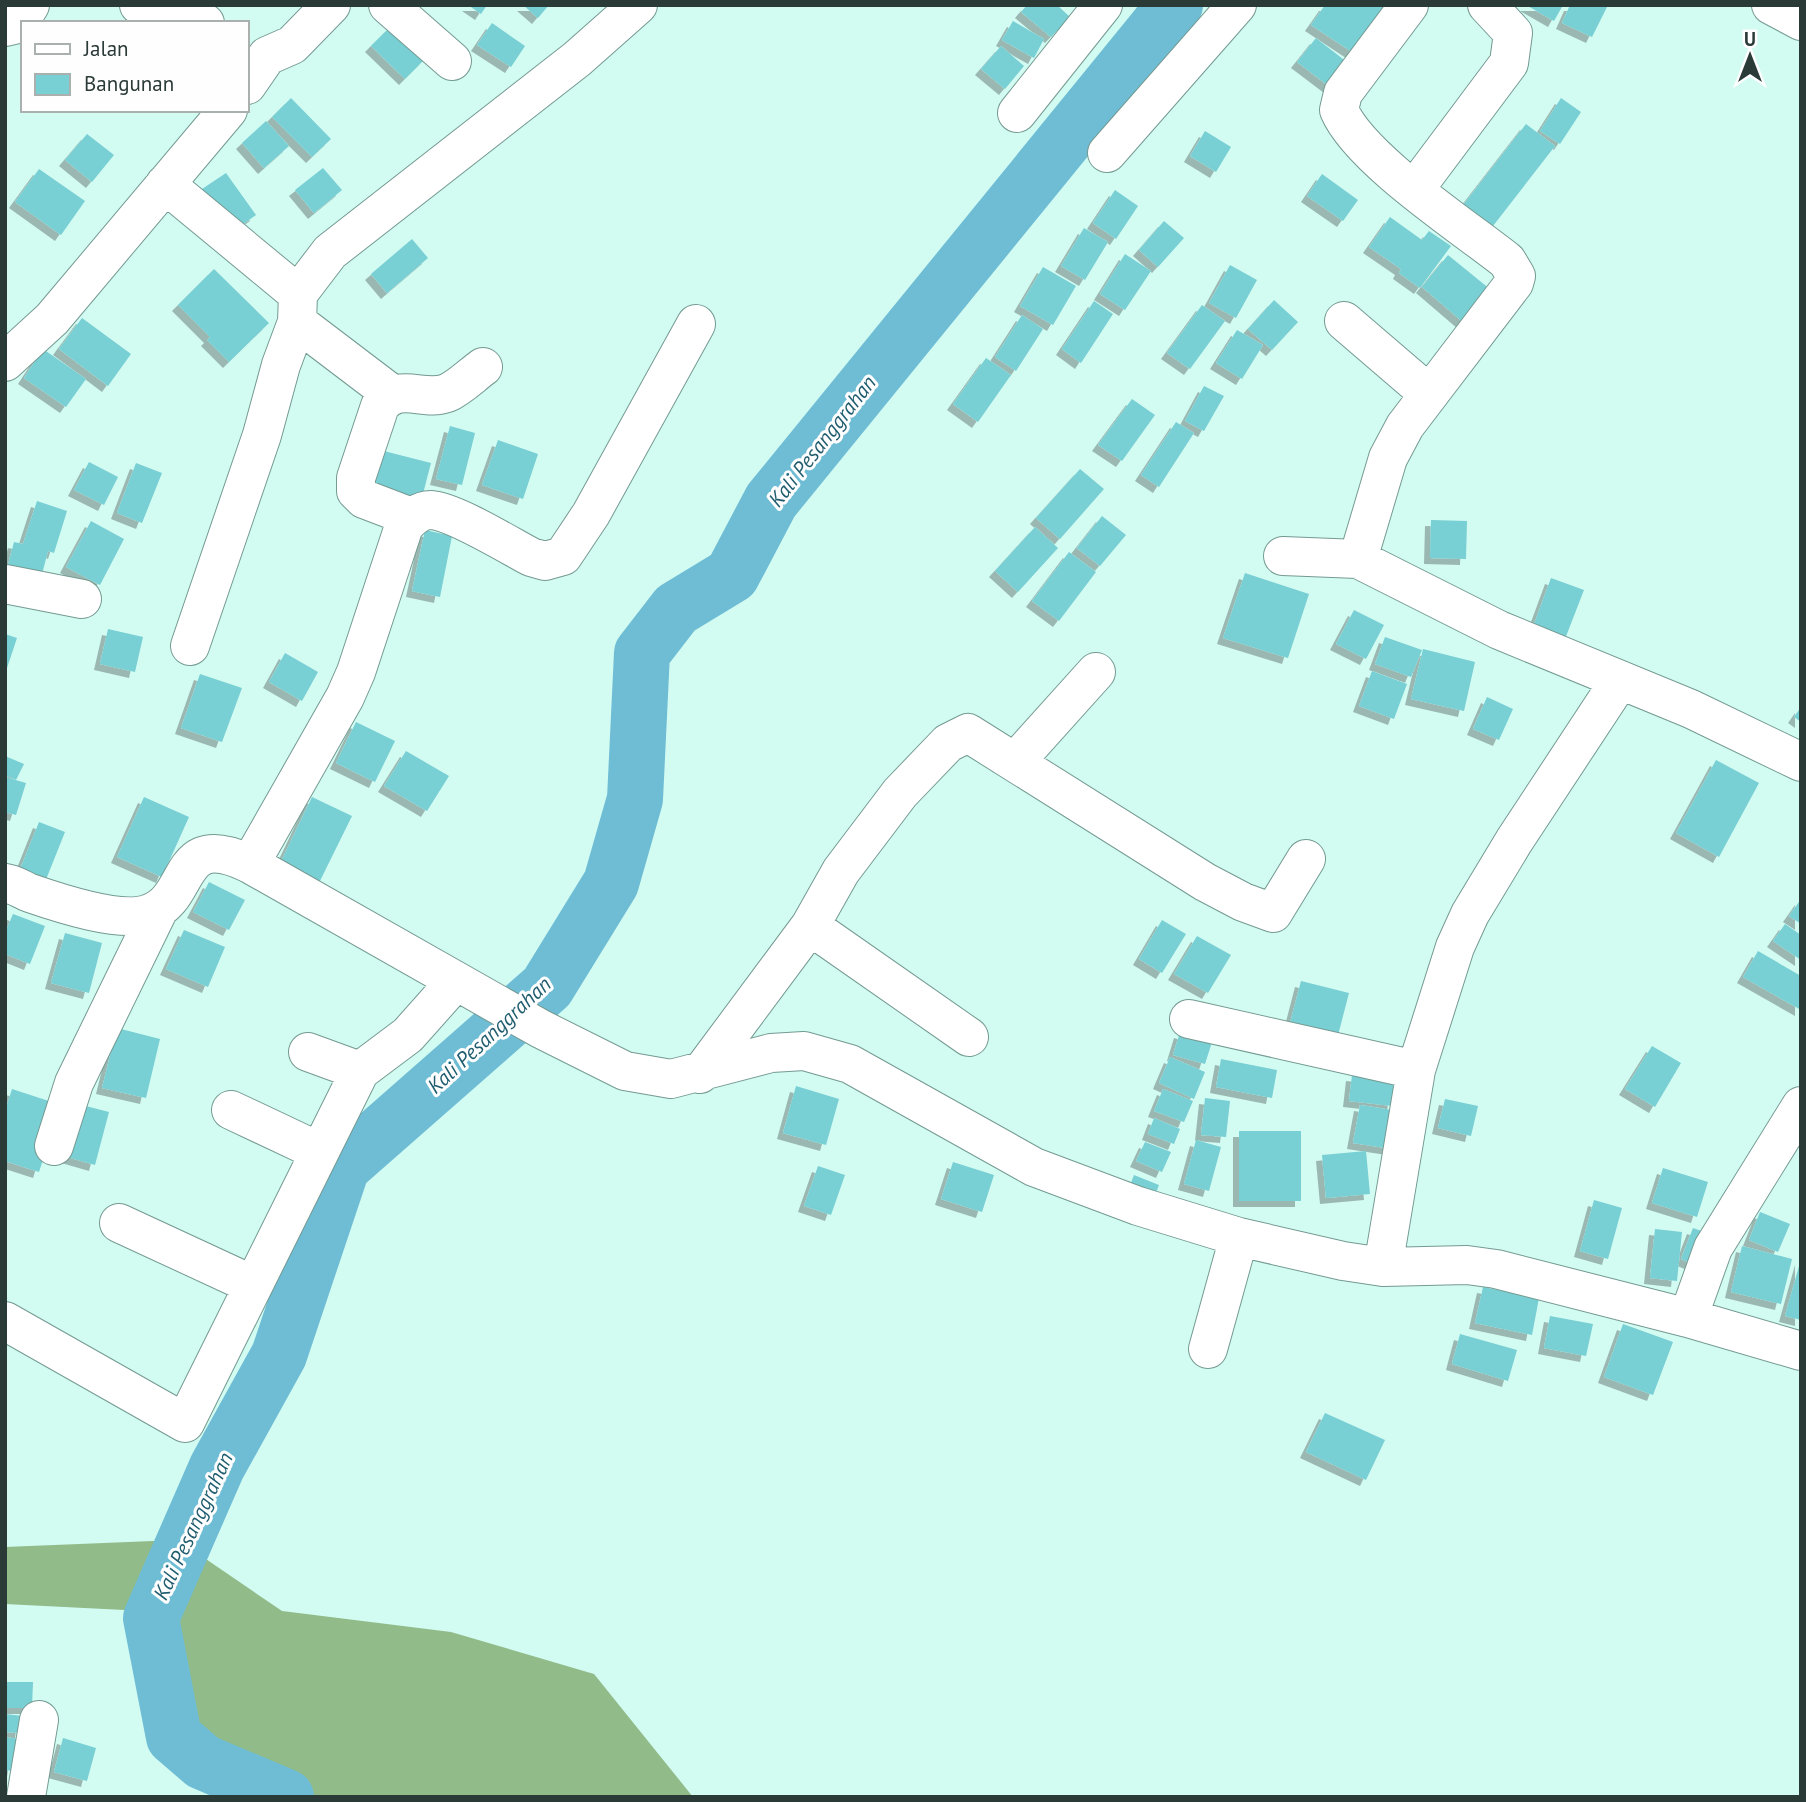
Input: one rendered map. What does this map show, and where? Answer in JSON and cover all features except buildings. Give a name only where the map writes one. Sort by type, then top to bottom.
[{"type":"street","points":[[5,27],[18,24],[30,5]]},
{"type":"street","points":[[139,5],[164,19],[184,21]]},
{"type":"street","points":[[254,61],[292,45],[331,5]]},
{"type":"street","points":[[388,5],[452,61]]},
{"type":"street","points":[[190,646],[262,435],[297,308],[330,252],[577,59],[638,5]]},
{"type":"street","points":[[1017,113],[1103,5]]},
{"type":"street","points":[[1107,153],[1237,5]]},
{"type":"street","points":[[1358,559],[1388,458],[1405,426],[1514,284],[1516,276],[1507,261],[1414,190],[1354,134],[1339,110],[1343,93],[1409,5]]},
{"type":"street","points":[[1414,190],[1510,63],[1513,33],[1487,5]]},
{"type":"street","points":[[1771,5],[1801,21]]},
{"type":"street","points":[[5,362],[52,319],[226,112]]},
{"type":"street","points":[[165,184],[393,395]]},
{"type":"street","points":[[1344,321],[1429,394]]},
{"type":"street","points":[[483,367],[449,392],[433,396],[420,392],[393,395],[380,406],[356,478],[356,491],[364,499],[411,517],[432,510],[447,515],[531,557],[557,560],[563,556],[591,514],[696,324]]},
{"type":"street","points":[[250,864],[345,696],[356,672],[397,541],[411,517]]},
{"type":"street","points":[[1283,556],[1358,559],[1499,630],[1692,709],[1801,762]]},
{"type":"street","points":[[5,584],[82,599]]},
{"type":"street","points":[[1016,761],[1096,672]]},
{"type":"street","points":[[1383,1267],[1416,1070],[1455,947],[1470,914],[1620,680]]},
{"type":"street","points":[[700,1074],[810,926],[841,871],[900,793],[948,743],[968,733],[1205,882],[1243,902],[1273,913],[1306,859]]},
{"type":"street","points":[[54,1146],[74,1083],[159,909],[185,871],[202,856],[227,855],[250,864],[525,1020],[625,1071],[671,1079],[700,1074],[771,1053],[804,1051],[850,1064],[1062,1179],[1239,1237],[1383,1267],[1467,1265],[1496,1269],[1688,1318],[1801,1351]]},
{"type":"street","points":[[5,883],[48,898],[120,916],[141,915],[159,909]]},
{"type":"street","points":[[810,926],[969,1037]]},
{"type":"street","points":[[5,1321],[185,1423],[360,1071],[408,1035],[456,981]]},
{"type":"street","points":[[1189,1019],[1416,1070]]},
{"type":"street","points":[[308,1052],[360,1071]]},
{"type":"street","points":[[1688,1318],[1713,1248],[1801,1106]]},
{"type":"street","points":[[231,1110],[318,1151]]},
{"type":"street","points":[[119,1223],[253,1284]]},
{"type":"street","points":[[1208,1349],[1239,1237]]},
{"type":"street","points":[[26,1797],[39,1720]]},
{"type":"green space","points":[[178,1540],[282,1611],[451,1632],[594,1674],[693,1797],[288,1797],[222,1767],[150,1701],[144,1611],[5,1604],[5,1547]]},
{"type":"waterway","name":"Kali Pesanggrahan","points":[[286,1797],[203,1762],[174,1737],[151,1618],[217,1467],[279,1355],[342,1167],[547,987],[611,883],[635,799],[642,653],[676,609],[732,575],[771,501],[1175,5]]}]
